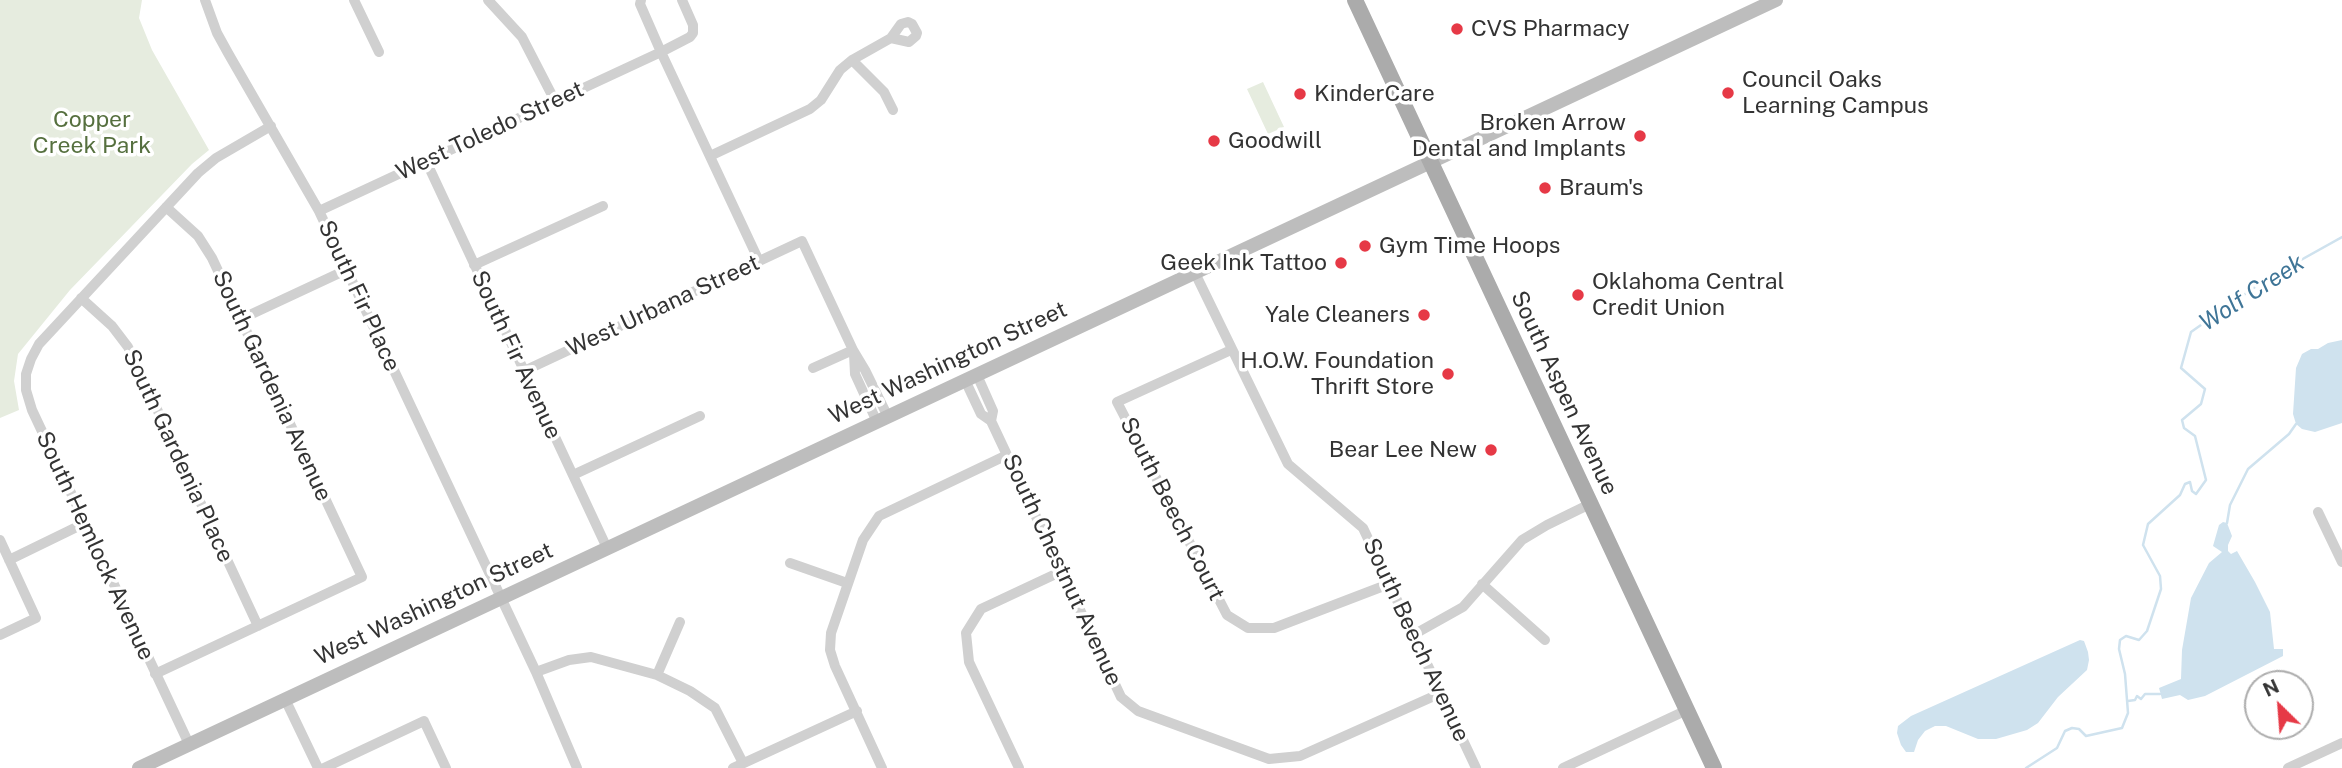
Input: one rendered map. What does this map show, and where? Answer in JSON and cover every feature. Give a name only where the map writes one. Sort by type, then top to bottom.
[{"type":"main road","name":"South Aspen Avenue","points":[[1355,0],[1714,768]]},
{"type":"main road","name":"West Washington Street","points":[[139,768],[1776,0]]},
{"type":"street","name":"South Fir Place","points":[[205,0],[217,33],[319,211],[500,598]]},
{"type":"street","points":[[354,0],[379,52]]},
{"type":"street","points":[[488,0],[522,37],[555,101]]},
{"type":"street","points":[[641,0],[640,5],[661,52],[759,261]]},
{"type":"street","name":"West Toledo Street","points":[[319,211],[690,37],[693,25],[682,0]]},
{"type":"street","points":[[710,156],[810,109],[821,100],[840,70],[891,38]]},
{"type":"street","points":[[852,60],[884,92],[893,110]]},
{"type":"street","points":[[81,298],[206,165],[271,126]]},
{"type":"street","name":"South Fir Avenue","points":[[426,161],[607,548]]},
{"type":"street","name":"South Gardenia Avenue","points":[[166,206],[204,245],[362,577],[258,626]]},
{"type":"street","points":[[474,265],[603,206]]},
{"type":"street","name":"West Urbana Street","points":[[524,371],[802,241],[853,350]]},
{"type":"street","points":[[241,319],[346,270]]},
{"type":"street","name":"South Beech Avenue","points":[[1195,273],[1288,464],[1363,528],[1476,768]]},
{"type":"street","name":"South Hemlock Avenue","points":[[81,298],[39,344],[31,359],[26,374],[28,400],[189,744]]},
{"type":"street","name":"South Gardenia Place","points":[[81,298],[124,340],[258,626]]},
{"type":"street","points":[[813,368],[853,350],[855,374],[882,419]]},
{"type":"street","name":"South Beech Court","points":[[1231,350],[1117,402],[1227,615],[1248,628],[1273,628],[1389,584]]},
{"type":"street","name":"South Chestnut Avenue","points":[[971,378],[981,414],[991,421],[1121,697],[1138,711],[1269,759],[1300,756],[1441,693]]},
{"type":"street","points":[[573,475],[699,416]]},
{"type":"street","points":[[882,768],[835,666],[831,650],[831,632],[863,540],[879,516],[1007,455]]},
{"type":"street","points":[[1413,635],[1462,607],[1522,540],[1547,524],[1590,504]]},
{"type":"street","points":[[2318,512],[2342,562]]},
{"type":"street","points":[[9,560],[85,523]]},
{"type":"street","points":[[0,540],[36,618],[0,635]]},
{"type":"street","points":[[789,563],[847,583]]},
{"type":"street","points":[[1018,768],[969,662],[966,633],[981,609],[1060,572]]},
{"type":"street","points":[[1482,584],[1545,640]]},
{"type":"street","points":[[500,598],[536,672],[552,715],[577,768]]},
{"type":"street","points":[[657,675],[680,622]]},
{"type":"street","points":[[155,674],[258,626]]},
{"type":"street","points":[[536,672],[569,660],[592,657],[657,675],[690,691],[715,708],[738,766],[857,711]]},
{"type":"street","points":[[285,699],[318,768]]},
{"type":"street","points":[[1563,768],[1687,710]]},
{"type":"street","points":[[324,768],[424,721],[446,768]]},
{"type":"street","points":[[2288,768],[2342,743]]},
{"type":"green space","name":"Copper Creek Park","points":[[0,0],[142,0],[139,18],[152,50],[209,150],[192,164],[70,290],[18,354],[14,381],[19,410],[0,418]]},
{"type":"green space","points":[[1263,82],[1284,127],[1268,134],[1247,89]]},
{"type":"water","points":[[2342,340],[2342,423],[2315,432],[2302,429],[2296,424],[2293,414],[2296,368],[2302,354]]},
{"type":"water","points":[[2227,523],[2232,536],[2228,551],[2231,554],[2237,551],[2255,582],[2270,612],[2274,649],[2283,649],[2283,656],[2256,670],[2244,670],[2244,676],[2205,696],[2188,700],[2180,695],[2162,699],[2159,688],[2181,679],[2182,650],[2191,598],[2209,563],[2222,552],[2213,546],[2219,525]]},
{"type":"water","points":[[2080,640],[2084,641],[2088,652],[2087,670],[2058,697],[2038,723],[2027,730],[1996,739],[1978,739],[1946,726],[1935,726],[1925,731],[1914,752],[1906,752],[1901,745],[1898,726],[1911,716]]},
{"type":"waterway","name":"Wolf Creek","points":[[2026,768],[2057,748],[2065,731],[2079,729],[2086,736],[2122,728],[2128,713],[2120,640],[2126,636],[2139,640],[2147,631],[2161,589],[2160,576],[2143,545],[2148,524],[2180,495],[2185,484],[2190,482],[2192,491],[2196,494],[2206,480],[2195,436],[2184,428],[2182,420],[2201,404],[2205,389],[2181,368],[2191,332],[2265,280],[2342,237]]},
{"type":"waterway","points":[[2227,523],[2230,505],[2248,469],[2289,434],[2296,424]]},
{"type":"waterway","points":[[2128,701],[2135,700],[2137,696],[2141,699],[2145,694],[2160,694]]},
{"type":"place","name":"CVS Pharmacy","points":[[1457,29]]},
{"type":"place","name":"Council Oaks Learning Campus","points":[[1728,93]]},
{"type":"place","name":"KinderCare","points":[[1300,94]]},
{"type":"place","name":"Broken Arrow Dental and Implants","points":[[1640,136]]},
{"type":"place","name":"Goodwill","points":[[1214,141]]},
{"type":"place","name":"Braum's","points":[[1545,188]]},
{"type":"place","name":"Gym Time Hoops","points":[[1365,246]]},
{"type":"place","name":"Geek Ink Tattoo","points":[[1341,263]]},
{"type":"place","name":"Oklahoma Central Credit Union","points":[[1578,295]]},
{"type":"place","name":"Yale Cleaners","points":[[1424,315]]},
{"type":"place","name":"H.O.W. Foundation Thrift Store","points":[[1448,374]]},
{"type":"place","name":"Bear Lee New","points":[[1491,450]]}]
